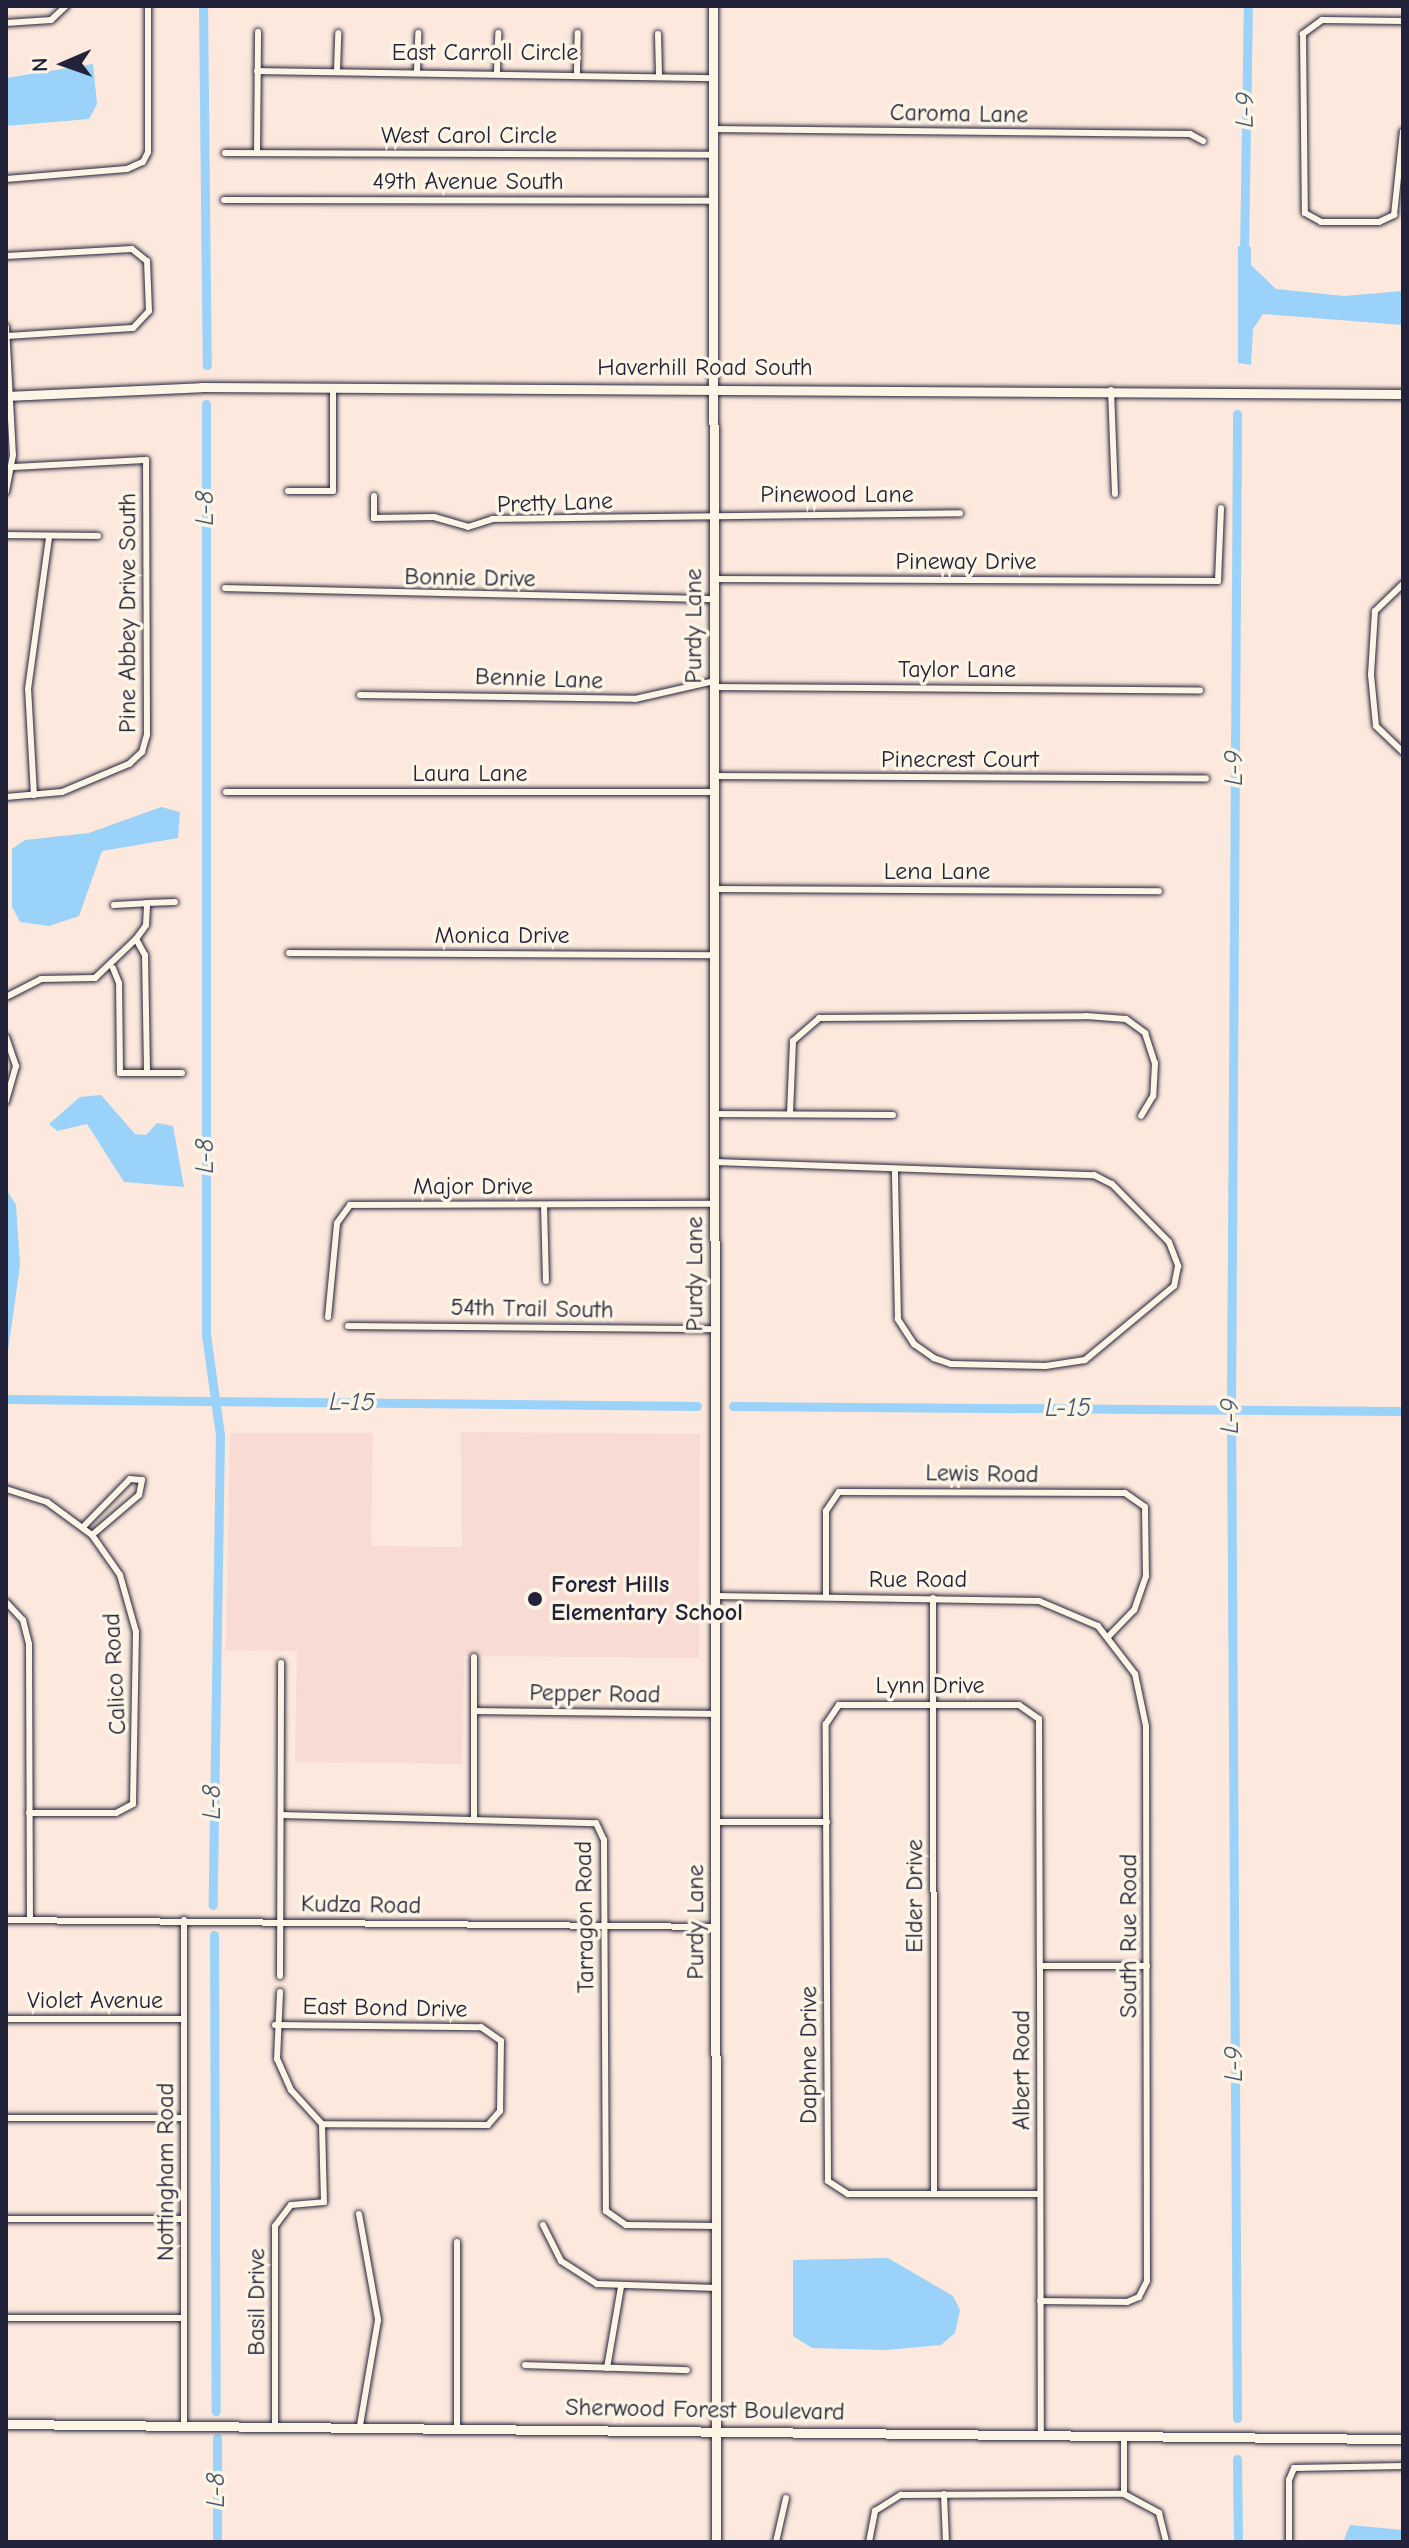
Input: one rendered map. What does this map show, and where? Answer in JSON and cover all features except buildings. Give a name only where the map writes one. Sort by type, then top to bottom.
[{"type":"street","points":[[6,23],[51,20],[66,6]]},
{"type":"street","points":[[6,179],[127,169],[143,162],[148,152],[148,6]]},
{"type":"street","name":"Purdy Lane","points":[[713,6],[716,2542]]},
{"type":"street","points":[[1403,21],[1322,20],[1306,28],[1305,213],[1321,222],[1379,222],[1394,215],[1403,131]]},
{"type":"street","points":[[257,153],[258,32]]},
{"type":"street","points":[[337,70],[338,33]]},
{"type":"street","points":[[417,71],[418,33]]},
{"type":"street","points":[[497,71],[498,33]]},
{"type":"street","points":[[577,72],[578,33]]},
{"type":"street","points":[[658,34],[659,74]]},
{"type":"street","name":"East Carroll Circle","points":[[257,71],[577,72],[712,78]]},
{"type":"street","name":"Caroma Lane","points":[[712,129],[1190,134],[1203,141]]},
{"type":"street","name":"West Carol Circle","points":[[225,153],[712,155]]},
{"type":"street","name":"49th Avenue South","points":[[224,200],[712,201]]},
{"type":"street","points":[[6,256],[132,249],[147,261],[149,311],[133,328],[6,336]]},
{"type":"street","points":[[6,327],[12,467],[6,492]]},
{"type":"street","points":[[288,491],[333,491],[333,387]]},
{"type":"street","name":"Haverhill Road South","points":[[8,396],[333,387],[1403,394]]},
{"type":"street","points":[[1111,390],[1115,494]]},
{"type":"street","name":"Pine Abbey Drive South","points":[[6,797],[62,792],[129,764],[145,747],[146,460],[12,467]]},
{"type":"street","name":"Pretty Lane","points":[[374,496],[374,518],[434,517],[468,527],[492,519],[714,518]]},
{"type":"street","name":"Pineway Drive","points":[[714,579],[1218,581],[1221,508]]},
{"type":"street","name":"Pinewood Lane","points":[[714,518],[960,513]]},
{"type":"street","points":[[6,535],[98,536]]},
{"type":"street","points":[[34,795],[28,689],[49,537]]},
{"type":"street","points":[[1403,584],[1375,611],[1371,675],[1376,726],[1403,752]]},
{"type":"street","name":"Bonnie Drive","points":[[225,588],[714,599]]},
{"type":"street","name":"Taylor Lane","points":[[714,684],[1200,690]]},
{"type":"street","name":"Bennie Lane","points":[[360,695],[635,699],[714,684]]},
{"type":"street","name":"Pinecrest Court","points":[[714,776],[1206,779]]},
{"type":"street","name":"Laura Lane","points":[[226,792],[714,792]]},
{"type":"street","name":"Lena Lane","points":[[715,889],[1159,891]]},
{"type":"street","points":[[114,905],[175,902]]},
{"type":"street","points":[[6,997],[41,979],[95,978],[113,968],[146,925],[147,903]]},
{"type":"street","points":[[136,939],[145,955],[147,1073]]},
{"type":"street","name":"Monica Drive","points":[[289,953],[715,955]]},
{"type":"street","points":[[113,968],[120,1073],[182,1073]]},
{"type":"street","points":[[790,1113],[793,1041],[819,1018],[1086,1016],[1126,1019],[1145,1033],[1155,1063],[1153,1096],[1141,1116]]},
{"type":"street","points":[[6,1037],[16,1066],[6,1102]]},
{"type":"street","points":[[715,1114],[893,1115]]},
{"type":"street","points":[[715,1162],[1100,1177],[1172,1247],[1178,1266],[1174,1286],[1085,1360],[1045,1366],[951,1364],[934,1358],[914,1344],[898,1319],[895,1170]]},
{"type":"street","name":"Major Drive","points":[[328,1317],[337,1223],[350,1205],[715,1204]]},
{"type":"street","points":[[544,1205],[546,1281]]},
{"type":"street","name":"54th Trail South","points":[[348,1326],[715,1329]]},
{"type":"street","points":[[83,1527],[130,1479],[142,1480],[139,1495],[92,1535]]},
{"type":"street","name":"Calico Road","points":[[6,1489],[47,1502],[92,1535],[120,1575],[136,1632],[136,1792],[129,1808],[116,1813],[29,1813]]},
{"type":"street","name":"Lewis Road","points":[[826,1597],[829,1500],[845,1490],[1137,1497],[1146,1513],[1143,1587],[1134,1610],[1109,1636]]},
{"type":"street","name":"Rue Road","points":[[716,1596],[1039,1601],[1073,1611],[1109,1636]]},
{"type":"street","name":"Elder Drive","points":[[933,1598],[934,2194]]},
{"type":"street","points":[[6,1602],[29,1638],[30,1920]]},
{"type":"street","name":"South Rue Road","points":[[1040,2301],[1127,2302],[1146,2287],[1146,1714],[1135,1674],[1109,1636]]},
{"type":"street","points":[[474,1657],[474,1818]]},
{"type":"street","points":[[280,1976],[281,1663]]},
{"type":"street","name":"Lynn Drive","points":[[830,1713],[846,1703],[1031,1709]]},
{"type":"street","name":"Albert Road","points":[[1031,1709],[1039,1726],[1041,2434]]},
{"type":"street","name":"Pepper Road","points":[[474,1711],[716,1714]]},
{"type":"street","name":"Daphne Drive","points":[[830,1713],[827,1822],[828,2181],[848,2194],[1040,2194]]},
{"type":"street","name":"Tarragon Road","points":[[281,1815],[596,1823],[604,1840],[606,2211],[626,2225],[717,2226]]},
{"type":"street","points":[[717,1822],[827,1822]]},
{"type":"street","name":"Kudza Road","points":[[6,1920],[716,1927]]},
{"type":"street","name":"Nottingham Road","points":[[184,1920],[184,2424]]},
{"type":"street","points":[[1040,1966],[1147,1966]]},
{"type":"street","points":[[280,1992],[275,2025],[284,2078],[322,2124]]},
{"type":"street","name":"Violet Avenue","points":[[6,2019],[184,2019]]},
{"type":"street","name":"East Bond Drive","points":[[275,2025],[493,2031],[502,2048],[498,2117],[482,2126],[322,2124]]},
{"type":"street","points":[[6,2118],[184,2118]]},
{"type":"street","name":"Basil Drive","points":[[275,2424],[275,2226],[291,2205],[324,2202],[322,2124]]},
{"type":"street","points":[[359,2214],[378,2320],[360,2425]]},
{"type":"street","points":[[6,2219],[184,2219]]},
{"type":"street","points":[[543,2225],[570,2270],[621,2287],[717,2288]]},
{"type":"street","points":[[457,2242],[457,2426]]},
{"type":"street","points":[[607,2368],[621,2287]]},
{"type":"street","points":[[6,2318],[184,2318]]},
{"type":"street","points":[[525,2365],[687,2370]]},
{"type":"street","name":"Sherwood Forest Boulevard","points":[[6,2424],[275,2424],[1403,2439]]},
{"type":"street","points":[[1124,2436],[1124,2494]]},
{"type":"street","points":[[1289,2542],[1289,2480],[1294,2468],[1403,2466]]},
{"type":"street","points":[[944,2494],[946,2542]]},
{"type":"street","points":[[869,2542],[872,2517],[883,2502],[944,2494],[1124,2494],[1159,2513],[1166,2542]]},
{"type":"street","points":[[776,2542],[786,2498]]},
{"type":"shaded area","name":"Forest Hills Elementary School","points":[[461,1432],[700,1434],[699,1658],[464,1656],[462,1764],[295,1762],[297,1651],[226,1650],[230,1433],[373,1433],[371,1546],[462,1547]]},
{"type":"water","points":[[93,64],[97,104],[89,119],[6,126],[6,78]]},
{"type":"water","points":[[1238,246],[1251,247],[1251,265],[1276,289],[1344,296],[1403,291],[1403,325],[1263,314],[1253,329],[1251,365],[1238,363]]},
{"type":"water","points":[[161,807],[180,812],[178,838],[102,851],[79,916],[49,926],[20,922],[12,907],[12,849],[25,840],[89,833]]},
{"type":"water","points":[[101,1095],[135,1134],[146,1135],[157,1123],[173,1126],[184,1187],[124,1182],[87,1124],[57,1131],[49,1124],[80,1097]]},
{"type":"water","points":[[6,1189],[16,1205],[20,1265],[6,1366]]},
{"type":"water","points":[[888,2258],[953,2296],[960,2310],[955,2333],[941,2345],[886,2350],[812,2348],[793,2336],[793,2260]]},
{"type":"water","points":[[1350,2525],[1403,2530],[1403,2542],[1343,2542]]},
{"type":"waterway","name":"L-8","points":[[203,6],[207,365]]},
{"type":"waterway","name":"L-9","points":[[1244,255],[1248,6]]},
{"type":"waterway","name":"L-8","points":[[206,404],[206,1335],[220,1435],[213,1905]]},
{"type":"waterway","name":"L-9","points":[[1237,414],[1231,1409],[1237,2418]]},
{"type":"waterway","name":"L-15","points":[[6,1399],[697,1406]]},
{"type":"waterway","name":"L-15","points":[[733,1406],[1403,1411]]},
{"type":"waterway","name":"L-8","points":[[214,1935],[216,2411]]},
{"type":"waterway","name":"L-8","points":[[217,2438],[217,2542]]},
{"type":"waterway","name":"L-9","points":[[1237,2459],[1238,2542]]},
{"type":"place","name":"Forest Hills Elementary School","points":[[535,1599]]}]
